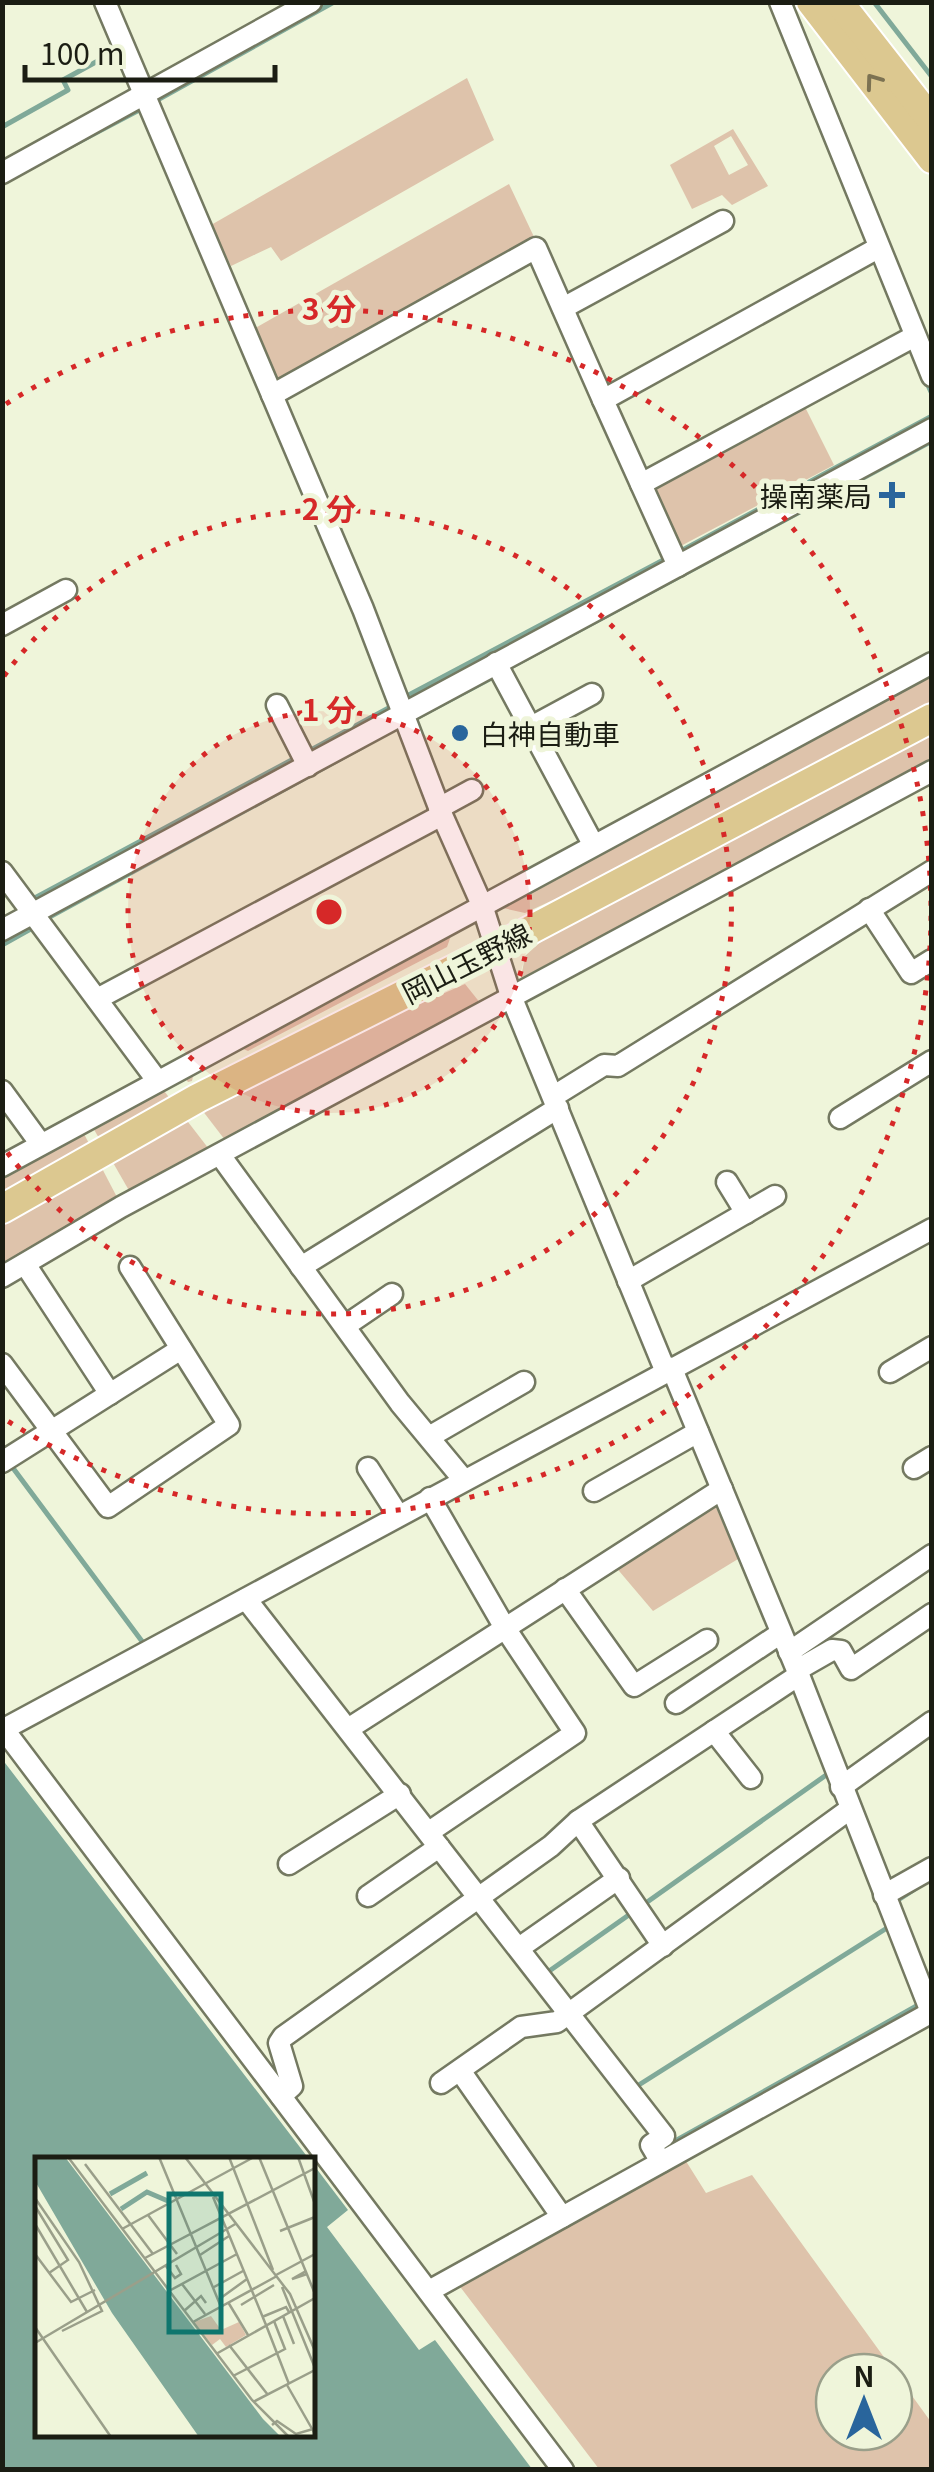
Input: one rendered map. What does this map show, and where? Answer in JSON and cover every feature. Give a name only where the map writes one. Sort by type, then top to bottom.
[{"type":"main road","points":[[811,2],[932,160]]},
{"type":"main road","points":[[839,2],[932,121]]},
{"type":"main road","name":"岡山玉野線","points":[[2,1209],[198,1098],[498,947],[932,718]]},
{"type":"street","points":[[105,2],[402,705],[441,812],[482,904],[511,996],[663,1365],[672,1369],[693,1435],[842,1787],[928,2007],[659,2148],[562,2217],[429,2290]]},
{"type":"street","points":[[2,172],[147,101],[312,2]]},
{"type":"street","points":[[780,2],[910,339],[932,376]]},
{"type":"street","points":[[563,308],[723,221]]},
{"type":"street","points":[[272,395],[536,248],[675,559]]},
{"type":"street","points":[[604,400],[875,250]]},
{"type":"street","points":[[641,484],[910,339]]},
{"type":"street","points":[[2,930],[402,705],[500,669],[675,559],[932,429]]},
{"type":"street","points":[[2,625],[66,590]]},
{"type":"street","points":[[2,1166],[156,1079],[932,663]]},
{"type":"street","points":[[500,669],[593,844]]},
{"type":"street","points":[[531,727],[592,694]]},
{"type":"street","points":[[278,705],[304,758]]},
{"type":"street","points":[[2,1277],[511,996],[932,771]]},
{"type":"street","points":[[97,1000],[441,812],[472,790]]},
{"type":"street","points":[[301,1267],[556,1102],[604,1066],[618,1066],[932,870]]},
{"type":"street","points":[[2,872],[156,1079]]},
{"type":"street","points":[[869,909],[912,973],[932,960]]},
{"type":"street","points":[[840,1118],[932,1061]]},
{"type":"street","points":[[2,1090],[40,1142]]},
{"type":"street","points":[[220,1156],[429,1438],[464,1479]]},
{"type":"street","points":[[727,1182],[746,1213]]},
{"type":"street","points":[[628,1281],[775,1196]]},
{"type":"street","points":[[564,2470],[3,1728],[248,1602],[398,1515],[432,1502],[464,1479],[932,1230]]},
{"type":"street","points":[[25,1264],[110,1394]]},
{"type":"street","points":[[2,1364],[108,1507],[229,1425],[130,1267]]},
{"type":"street","points":[[345,1326],[392,1294]]},
{"type":"street","points":[[890,1372],[932,1347]]},
{"type":"street","points":[[7,1459],[181,1349]]},
{"type":"street","points":[[429,1438],[524,1382]]},
{"type":"street","points":[[594,1491],[693,1435]]},
{"type":"street","points":[[368,1468],[398,1515]]},
{"type":"street","points":[[348,1729],[717,1491]]},
{"type":"street","points":[[368,1896],[575,1734],[505,1628],[432,1502]]},
{"type":"street","points":[[281,2096],[292,2086],[279,2043],[283,2038],[551,1846],[556,1836],[714,1731],[788,1658],[932,1555]]},
{"type":"street","points":[[565,1589],[634,1686],[707,1640]]},
{"type":"street","points":[[248,1602],[348,1729],[393,1799],[474,1900],[519,1948],[659,2148]]},
{"type":"street","points":[[676,1703],[788,1658],[842,1651],[851,1669],[932,1614]]},
{"type":"street","points":[[842,1787],[932,1722]]},
{"type":"street","points":[[714,1731],[751,1778]]},
{"type":"street","points":[[289,1864],[393,1799]]},
{"type":"street","points":[[441,2082],[522,2028],[564,2017],[850,1809]]},
{"type":"street","points":[[578,1821],[662,1946]]},
{"type":"street","points":[[884,1896],[932,1868]]},
{"type":"street","points":[[519,1948],[618,1878]]},
{"type":"street","points":[[461,2072],[562,2217]]},
{"type":"shaded area","points":[[467,78],[494,140],[281,261],[271,247],[231,266],[211,225]]},
{"type":"shaded area","points":[[733,129],[768,186],[732,205],[722,195],[692,209],[670,165]],"holes":[[[731,136],[748,165],[729,175],[714,146]]]},
{"type":"shaded area","points":[[509,184],[535,239],[274,384],[252,330]]},
{"type":"shaded area","points":[[805,407],[834,465],[677,548],[652,491]]},
{"type":"shaded area","points":[[931,669],[931,704],[659,851],[525,913],[503,908],[503,902]]},
{"type":"shaded area","points":[[931,728],[931,764],[521,978],[525,956],[546,937]]},
{"type":"shaded area","points":[[454,927],[447,947],[248,1051],[241,1048],[194,1072],[192,1081],[188,1082],[181,1073]]},
{"type":"shaded area","points":[[465,984],[481,1004],[225,1140],[202,1110],[303,1055]]},
{"type":"shaded area","points":[[161,1087],[212,1153],[131,1194],[92,1126]]},
{"type":"shaded area","points":[[83,1132],[119,1201],[3,1270],[2,1177]]},
{"type":"shaded area","points":[[713,1500],[738,1559],[653,1611],[614,1565]]},
{"type":"shaded area","points":[[2,1759],[307,2157],[35,2157],[35,2437],[315,2437],[315,2167],[348,2210],[327,2227],[419,2350],[435,2340],[532,2469],[3,2469]]},
{"type":"shaded area","points":[[684,2158],[706,2193],[752,2175],[880,2352],[814,2352],[814,2452],[914,2452],[914,2399],[931,2422],[931,2469],[599,2469],[458,2284]]},
{"type":"waterway","points":[[152,103],[334,2]]},
{"type":"waterway","points":[[874,2],[932,77]]},
{"type":"waterway","points":[[2,127],[68,90],[63,80],[116,51],[118,56]]},
{"type":"waterway","points":[[69,147],[143,108]]},
{"type":"waterway","points":[[926,381],[932,394]]},
{"type":"waterway","points":[[679,552],[932,416]]},
{"type":"waterway","points":[[507,669],[932,441]]},
{"type":"waterway","points":[[405,697],[669,557]]},
{"type":"waterway","points":[[416,718],[497,675]]},
{"type":"waterway","points":[[309,751],[396,704]]},
{"type":"waterway","points":[[44,920],[364,746]]},
{"type":"waterway","points":[[31,900],[299,756]]},
{"type":"waterway","points":[[2,945],[36,926]]},
{"type":"waterway","points":[[10,1464],[147,1648]]},
{"type":"waterway","points":[[643,1905],[829,1773]]},
{"type":"waterway","points":[[895,1902],[915,1889]]},
{"type":"waterway","points":[[545,1974],[633,1912]]},
{"type":"waterway","points":[[634,2088],[887,1928]]},
{"type":"waterway","points":[[668,2145],[920,2004]]},
{"type":"place","name":"操南薬局","points":[[892,495]]},
{"type":"place","name":"白神自動車","points":[[460,733]]}]
